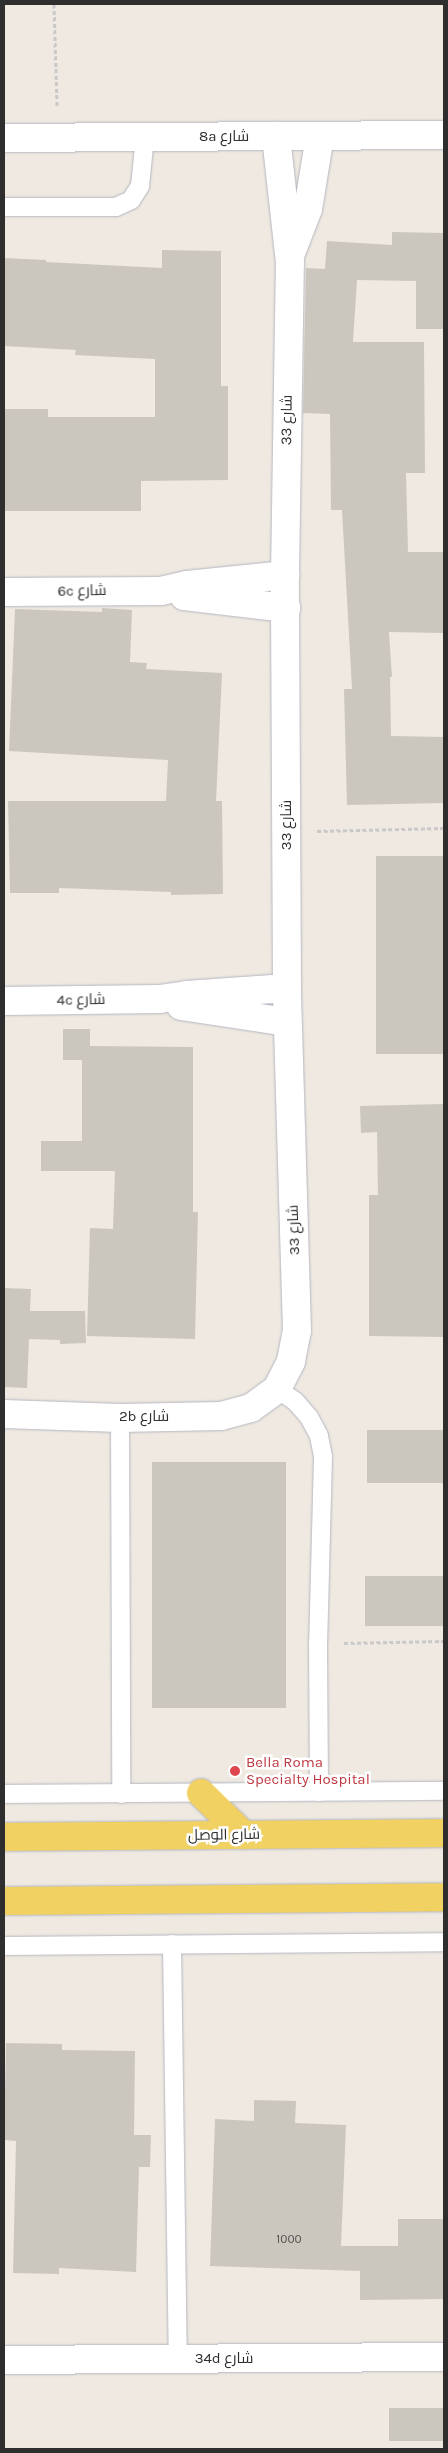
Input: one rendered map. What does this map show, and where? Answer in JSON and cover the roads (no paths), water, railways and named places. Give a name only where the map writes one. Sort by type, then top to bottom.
[{"type":"main road","points":[[201,1793],[244,1835]]},
{"type":"main road","name":"شارع الوصل","points":[[4,1837],[444,1833]]},
{"type":"main road","points":[[4,1900],[444,1897]]},
{"type":"street","name":"8a شارع","points":[[4,138],[444,134]]},
{"type":"street","name":"شارع 33","points":[[276,136],[290,256],[285,574],[287,988],[297,1331],[291,1361],[277,1389]]},
{"type":"street","name":"شارع 33","points":[[290,256],[308,209],[320,136]]},
{"type":"street","name":"6c شارع","points":[[4,592],[161,590],[285,574]]},
{"type":"street","name":"6c شارع","points":[[161,590],[199,599],[286,608]]},
{"type":"street","name":"4c شارع","points":[[4,1000],[158,999],[186,995],[287,988]]},
{"type":"street","name":"4c شارع","points":[[158,999],[184,1006],[288,1022]]},
{"type":"street","name":"2b شارع","points":[[4,1414],[120,1418],[221,1416],[251,1408],[277,1389]]},
{"type":"street","name":"34d شارع","points":[[4,2360],[444,2357]]},
{"type":"lane","points":[[4,207],[116,207],[131,200],[140,186],[145,137]]},
{"type":"lane","points":[[277,1389],[295,1401],[309,1417],[319,1436],[323,1457],[318,1643],[319,1792]]},
{"type":"lane","points":[[120,1418],[121,1794]]},
{"type":"lane","points":[[4,1794],[444,1791]]},
{"type":"lane","points":[[4,1946],[444,1942]]},
{"type":"lane","points":[[172,1944],[178,2359]]},
{"type":"place","name":"Bella Roma Specialty Hospital","points":[[235,1771]]}]
